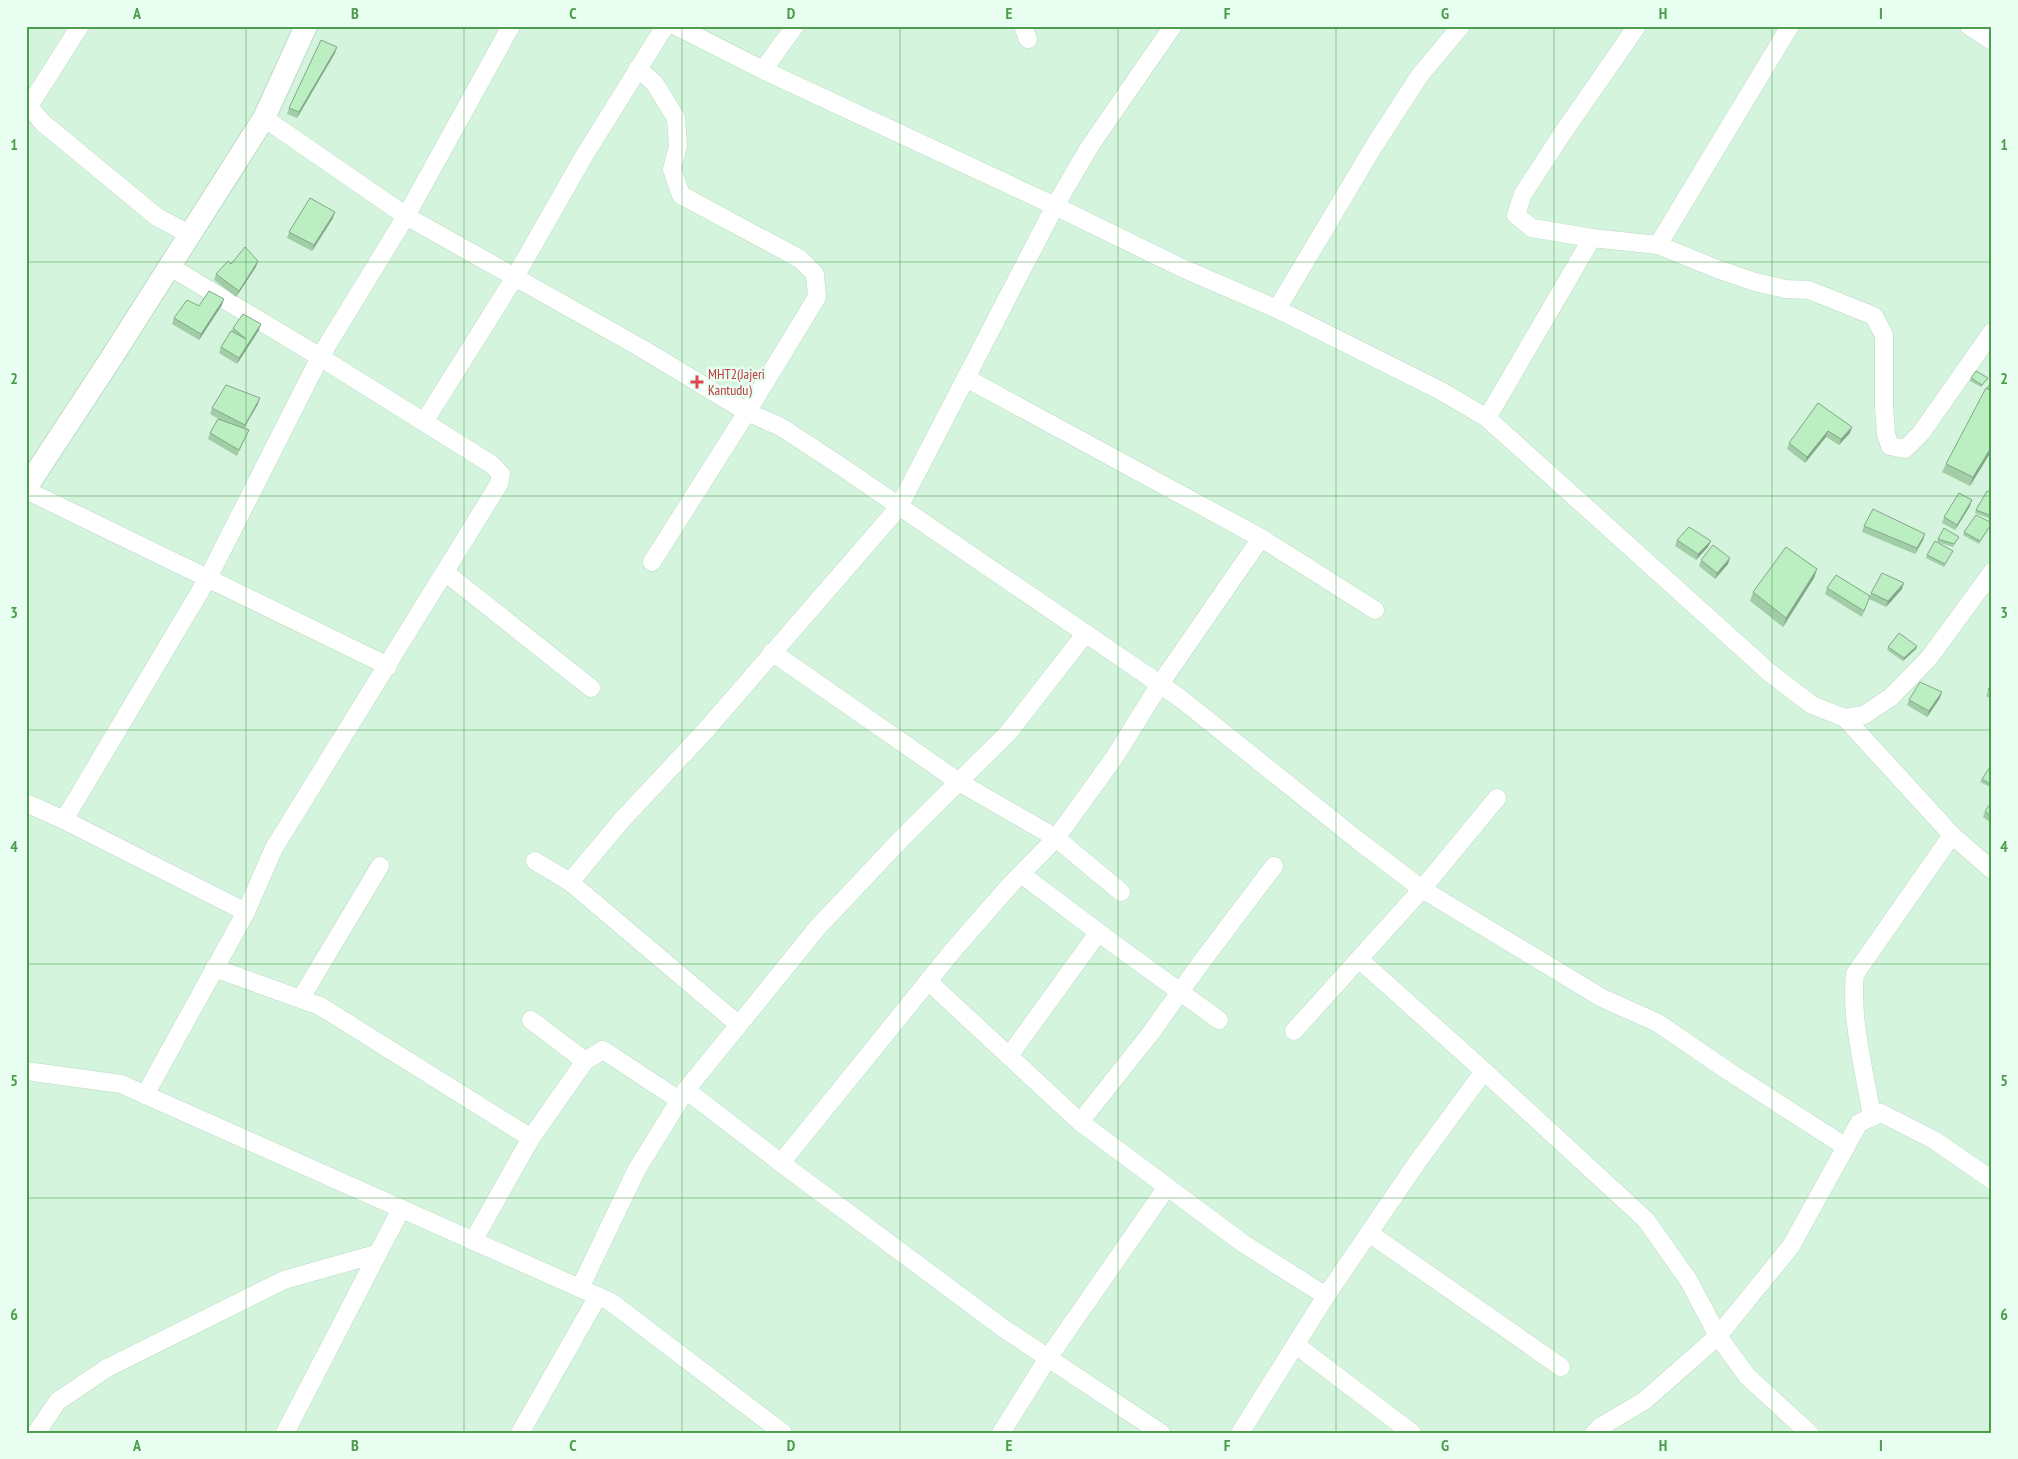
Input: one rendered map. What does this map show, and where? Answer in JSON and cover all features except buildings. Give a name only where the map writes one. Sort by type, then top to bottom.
[{"type":"street","points":[[80,26],[27,107],[43,123],[150,212],[189,234]]},
{"type":"street","points":[[306,26],[264,118],[26,489],[388,666]]},
{"type":"street","points":[[64,820],[208,578],[320,357],[406,216],[511,26]]},
{"type":"street","points":[[424,422],[515,277],[584,156],[665,26]]},
{"type":"street","points":[[676,26],[763,70],[1055,206],[1182,268],[1276,309],[1441,391],[1487,418],[1770,673],[1812,705],[1845,718],[1952,835],[1992,870]]},
{"type":"street","points":[[763,70],[795,26]]},
{"type":"street","points":[[570,882],[621,821],[706,730],[899,507],[1055,206],[1090,146],[1173,26]]},
{"type":"street","points":[[1276,309],[1389,122],[1420,75],[1461,26]]},
{"type":"street","points":[[1637,26],[1523,194],[1516,215],[1532,228],[1592,238],[1658,245],[1755,282],[1785,288],[1809,290],[1874,316],[1884,335],[1884,407],[1886,434],[1890,446],[1905,449],[1921,433],[1992,332]]},
{"type":"street","points":[[1658,245],[1790,26]]},
{"type":"street","points":[[1969,26],[1992,41]]},
{"type":"street","points":[[638,68],[655,84],[676,118],[678,146],[672,169],[681,195],[800,259],[815,274],[817,297],[652,562]]},
{"type":"street","points":[[264,118],[406,216],[641,348],[747,412],[781,427],[1086,632],[1180,698],[1360,842],[1422,889],[1602,998],[1658,1023],[1730,1073],[1846,1147]]},
{"type":"street","points":[[1487,418],[1592,238]]},
{"type":"street","points":[[145,1095],[246,912],[274,848],[446,573],[499,484],[501,474],[491,464],[424,422],[169,266]]},
{"type":"street","points":[[966,378],[1261,538],[1375,610]]},
{"type":"street","points":[[780,1163],[928,981],[1021,874],[1056,838],[1114,758],[1160,684],[1261,538]]},
{"type":"street","points":[[1845,718],[1864,714],[1891,697],[1929,658],[1992,572]]},
{"type":"street","points":[[446,573],[591,688]]},
{"type":"street","points":[[580,1288],[637,1169],[682,1095],[818,927],[904,836],[1008,733],[1086,632]]},
{"type":"street","points":[[772,652],[959,782],[1056,838],[1121,892]]},
{"type":"street","points":[[1294,1031],[1422,889],[1497,798]]},
{"type":"street","points":[[26,803],[64,820],[246,912]]},
{"type":"street","points":[[1872,1117],[1854,1003],[1855,974],[1952,835]]},
{"type":"street","points":[[534,861],[570,882],[738,1024]]},
{"type":"street","points":[[301,998],[380,866]]},
{"type":"street","points":[[1080,1122],[1150,1034],[1274,866]]},
{"type":"street","points":[[1021,874],[1098,933],[1219,1020]]},
{"type":"street","points":[[1009,1056],[1098,933]]},
{"type":"street","points":[[1360,960],[1646,1220],[1689,1281],[1718,1336],[1747,1376],[1809,1433]]},
{"type":"street","points":[[214,968],[320,1006],[531,1138]]},
{"type":"street","points":[[928,981],[1080,1122],[1244,1244],[1326,1296]]},
{"type":"street","points":[[532,1020],[585,1061]]},
{"type":"street","points":[[474,1241],[531,1138],[585,1061],[603,1050],[682,1095],[780,1163],[1003,1328],[1161,1433]]},
{"type":"street","points":[[26,1071],[121,1084],[611,1302],[774,1430]]},
{"type":"street","points":[[1240,1433],[1326,1296],[1416,1164],[1484,1071]]},
{"type":"street","points":[[1594,1433],[1600,1427],[1644,1402],[1718,1336],[1791,1246],[1859,1123],[1881,1113],[1934,1140],[1992,1180]]},
{"type":"street","points":[[1001,1433],[1048,1358],[1167,1187]]},
{"type":"street","points":[[285,1433],[376,1254],[401,1209]]},
{"type":"street","points":[[1369,1233],[1561,1367]]},
{"type":"street","points":[[42,1431],[58,1401],[107,1368],[284,1280],[376,1254]]},
{"type":"street","points":[[520,1433],[598,1296]]},
{"type":"street","points":[[1296,1345],[1412,1433]]},
{"type":"shaded area","points":[[26,26],[1992,26],[1992,1433],[26,1433]]},
{"type":"place","name":"MHT2(Jajeri Kantudu)","points":[[697,382]]}]
